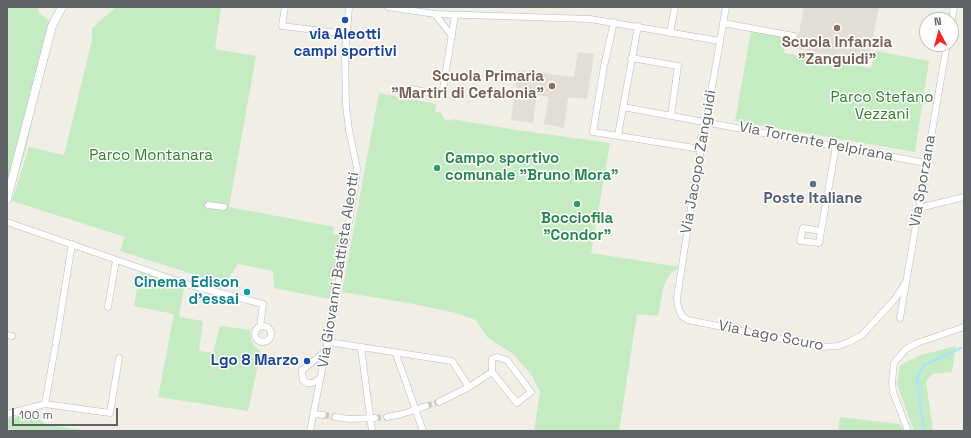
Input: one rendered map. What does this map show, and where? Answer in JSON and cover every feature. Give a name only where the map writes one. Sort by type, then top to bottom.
[{"type":"street","points":[[7,199],[52,26],[62,7]]},
{"type":"street","points":[[285,7],[282,26],[346,34]]},
{"type":"street","name":"Via Giovanni Battista Aleotti","points":[[310,431],[356,188],[357,168],[349,130],[346,105],[345,56],[349,7]]},
{"type":"street","points":[[388,7],[435,14],[590,19],[720,41]]},
{"type":"street","points":[[670,33],[675,7]]},
{"type":"street","name":"Via Jacopo Zanguidi","points":[[682,316],[678,307],[678,298],[691,207],[726,7]]},
{"type":"street","points":[[435,14],[452,36]]},
{"type":"street","points":[[410,90],[442,95],[455,15]]},
{"type":"street","points":[[614,22],[604,66],[593,132],[701,149]]},
{"type":"street","points":[[724,23],[794,36]]},
{"type":"street","points":[[618,135],[638,26]]},
{"type":"street","name":"Via Sporzana","points":[[900,318],[946,52]]},
{"type":"street","points":[[631,58],[678,66],[670,115]]},
{"type":"street","name":"Via Torrente Pelpirana","points":[[623,107],[926,163]]},
{"type":"street","points":[[821,231],[836,146]]},
{"type":"street","points":[[919,208],[964,197]]},
{"type":"street","points":[[208,205],[224,207]]},
{"type":"street","points":[[7,222],[186,284],[263,304],[260,327]]},
{"type":"street","points":[[45,404],[72,244]]},
{"type":"street","points":[[108,307],[116,260]]},
{"type":"street","name":"Via Lago Scuro","points":[[682,316],[688,320],[821,347],[838,346],[849,342],[862,334],[895,299],[906,282]]},
{"type":"street","points":[[908,431],[893,392],[894,363],[906,349],[917,343],[964,327]]},
{"type":"street","points":[[322,374],[316,381],[307,383],[303,380],[302,370],[322,354],[327,346],[361,348],[452,361],[469,387]]},
{"type":"street","points":[[361,348],[373,418],[372,431]]},
{"type":"street","points":[[396,354],[423,431]]},
{"type":"street","points":[[497,357],[506,360],[531,392],[517,403],[492,372],[492,359],[497,357]]},
{"type":"street","points":[[7,414],[45,404],[110,413],[119,358]]},
{"type":"street","points":[[439,402],[469,387],[492,372]]},
{"type":"street","points":[[387,417],[426,406]]},
{"type":"street","points":[[314,414],[323,415]]},
{"type":"street","points":[[335,417],[373,418]]},
{"type":"shaded area","name":"Scuola Infanzia \"Zanguidi\"","points":[[804,7],[879,7],[868,62],[796,49]]},
{"type":"shaded area","name":"Scuola Primaria \"Martiri di Cefalonia\"","points":[[578,52],[594,54],[587,99],[568,97],[564,128],[544,124],[549,97],[537,95],[533,123],[511,120],[518,70],[574,77]]},
{"type":"green space","points":[[7,7],[38,7],[39,13],[55,26],[24,156],[7,203]]},
{"type":"green space","name":"Parco Montanara","points":[[116,7],[221,7],[215,49],[256,56],[229,207],[334,227],[333,234],[341,235],[330,299],[274,288],[273,271],[238,264],[228,279],[205,278],[120,251],[125,237],[12,201],[29,147],[64,155],[92,40],[92,28]]},
{"type":"green space","name":"Parco Stefano Vezzani","points":[[751,31],[786,38],[784,53],[871,68],[875,51],[929,61],[915,152],[735,121]]},
{"type":"green space","points":[[379,93],[436,104],[435,112],[441,112],[444,119],[451,121],[452,119],[516,130],[610,143],[591,253],[680,267],[670,274],[664,285],[658,316],[637,314],[619,431],[534,431],[540,392],[531,374],[512,353],[488,338],[476,320],[456,313],[414,304],[342,292]]},
{"type":"green space","points":[[140,272],[184,286],[179,317],[203,321],[199,351],[213,353],[220,326],[250,330],[251,339],[254,346],[261,351],[248,411],[158,397],[174,314],[134,306]]},
{"type":"green space","points":[[956,346],[952,372],[932,374],[926,382],[933,431],[914,431],[897,384],[900,365],[921,355]]},
{"type":"green space","points":[[31,413],[47,425],[89,431],[24,431],[7,429],[7,419]]},
{"type":"green space","points":[[840,417],[899,424],[904,431],[838,431]]},
{"type":"waterway","points":[[924,431],[917,378],[924,365],[961,348]]},
{"type":"tunnel","points":[[426,406],[439,402]]},
{"type":"tunnel","points":[[323,415],[335,417]]},
{"type":"tunnel","points":[[375,418],[387,417]]},
{"type":"place","name":"via Aleotti campi sportivi","points":[[345,20]]},
{"type":"place","name":"Scuola Infanzia \"Zanguidi\"","points":[[837,28]]},
{"type":"place","name":"Scuola Primaria \"Martiri di Cefalonia\"","points":[[552,86]]},
{"type":"place","name":"Campo sportivo comunale \"Bruno Mora\"","points":[[437,168]]},
{"type":"place","name":"Poste Italiane","points":[[813,184]]},
{"type":"place","name":"Bocciofila \"Condor\"","points":[[577,204]]},
{"type":"place","name":"Cinema Edison d'essai","points":[[247,292]]},
{"type":"place","name":"Lgo 8 Marzo","points":[[307,361]]}]
